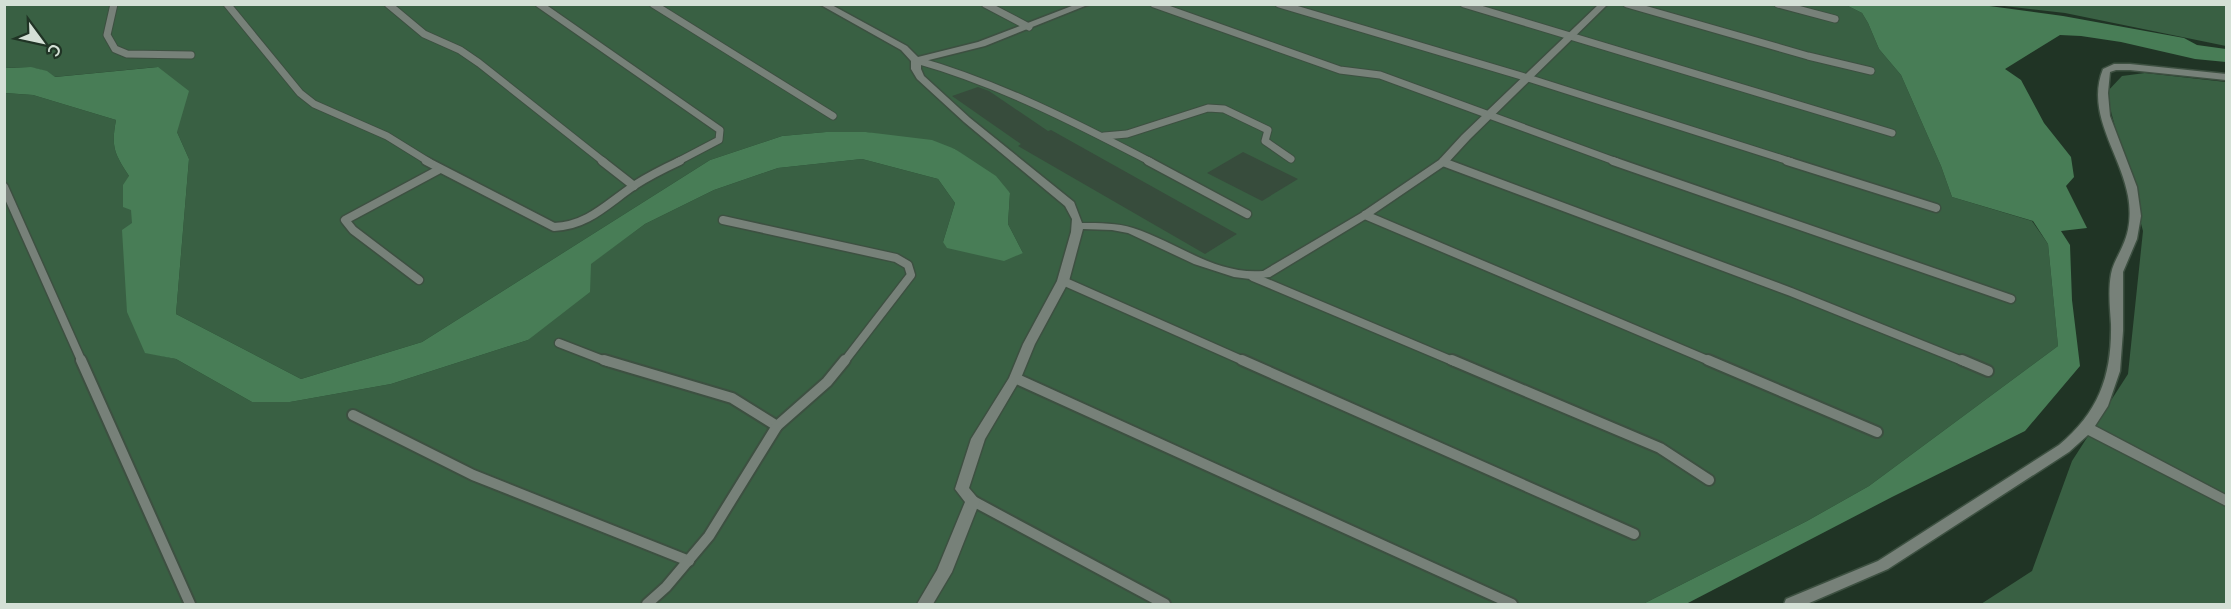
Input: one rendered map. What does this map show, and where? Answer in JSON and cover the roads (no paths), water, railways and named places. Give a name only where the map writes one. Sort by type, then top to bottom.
[{"type":"street","points":[[823,4],[904,48],[916,60],[916,69],[920,77],[967,120],[1070,204],[1077,219],[1063,281],[1029,344],[1015,378],[978,439],[962,489],[973,501],[944,572],[925,604]]},
{"type":"street","points":[[916,60],[956,53],[1086,4]]},
{"type":"street","points":[[1077,226],[1110,226],[1130,231],[1222,270],[1253,277],[1279,267],[1365,215],[1443,162],[1604,4]]},
{"type":"street","points":[[1791,604],[1883,565],[2046,459],[2064,450],[2087,428],[2105,404],[2114,374],[2118,263],[2130,244],[2134,227],[2135,206],[2132,192],[2108,128],[2104,104],[2106,71],[2114,67],[2130,67],[2226,76]]},
{"type":"street","points":[[2087,428],[2226,501]]},
{"type":"lane","points":[[114,4],[107,35],[115,49],[127,54],[191,55]]},
{"type":"lane","points":[[227,4],[300,93],[314,104],[387,136],[440,169],[555,227],[565,228],[586,220],[634,186],[719,140],[720,130],[539,4]]},
{"type":"lane","points":[[388,4],[424,34],[460,50],[479,63],[634,186]]},
{"type":"lane","points":[[653,4],[833,116]]},
{"type":"lane","points":[[985,4],[1029,27]]},
{"type":"lane","points":[[1154,4],[1340,70],[1380,75],[2011,299]]},
{"type":"lane","points":[[1279,4],[1528,78],[1935,208]]},
{"type":"lane","points":[[1464,4],[1569,38],[1892,133]]},
{"type":"lane","points":[[1627,4],[1712,30],[1871,71]]},
{"type":"lane","points":[[1778,4],[1835,20]]},
{"type":"lane","points":[[916,60],[994,88],[1104,136],[1247,214]]},
{"type":"lane","points":[[1104,136],[1127,134],[1208,108],[1224,109],[1268,130],[1265,141],[1291,159]]},
{"type":"lane","points":[[1443,162],[1791,292],[1988,371]]},
{"type":"lane","points":[[418,280],[353,230],[345,220],[440,169]]},
{"type":"lane","points":[[4,187],[190,604]]},
{"type":"lane","points":[[1365,215],[1876,432]]},
{"type":"lane","points":[[646,604],[666,587],[709,536],[777,426],[827,382],[909,279],[908,265],[896,258],[723,220]]},
{"type":"lane","points":[[1253,277],[1660,448],[1709,480]]},
{"type":"lane","points":[[1063,281],[1634,534]]},
{"type":"lane","points":[[559,343],[621,367],[732,398],[777,426]]},
{"type":"lane","points":[[1015,378],[1512,604]]},
{"type":"lane","points":[[353,416],[473,475],[689,561]]},
{"type":"lane","points":[[973,501],[1166,604]]}]
